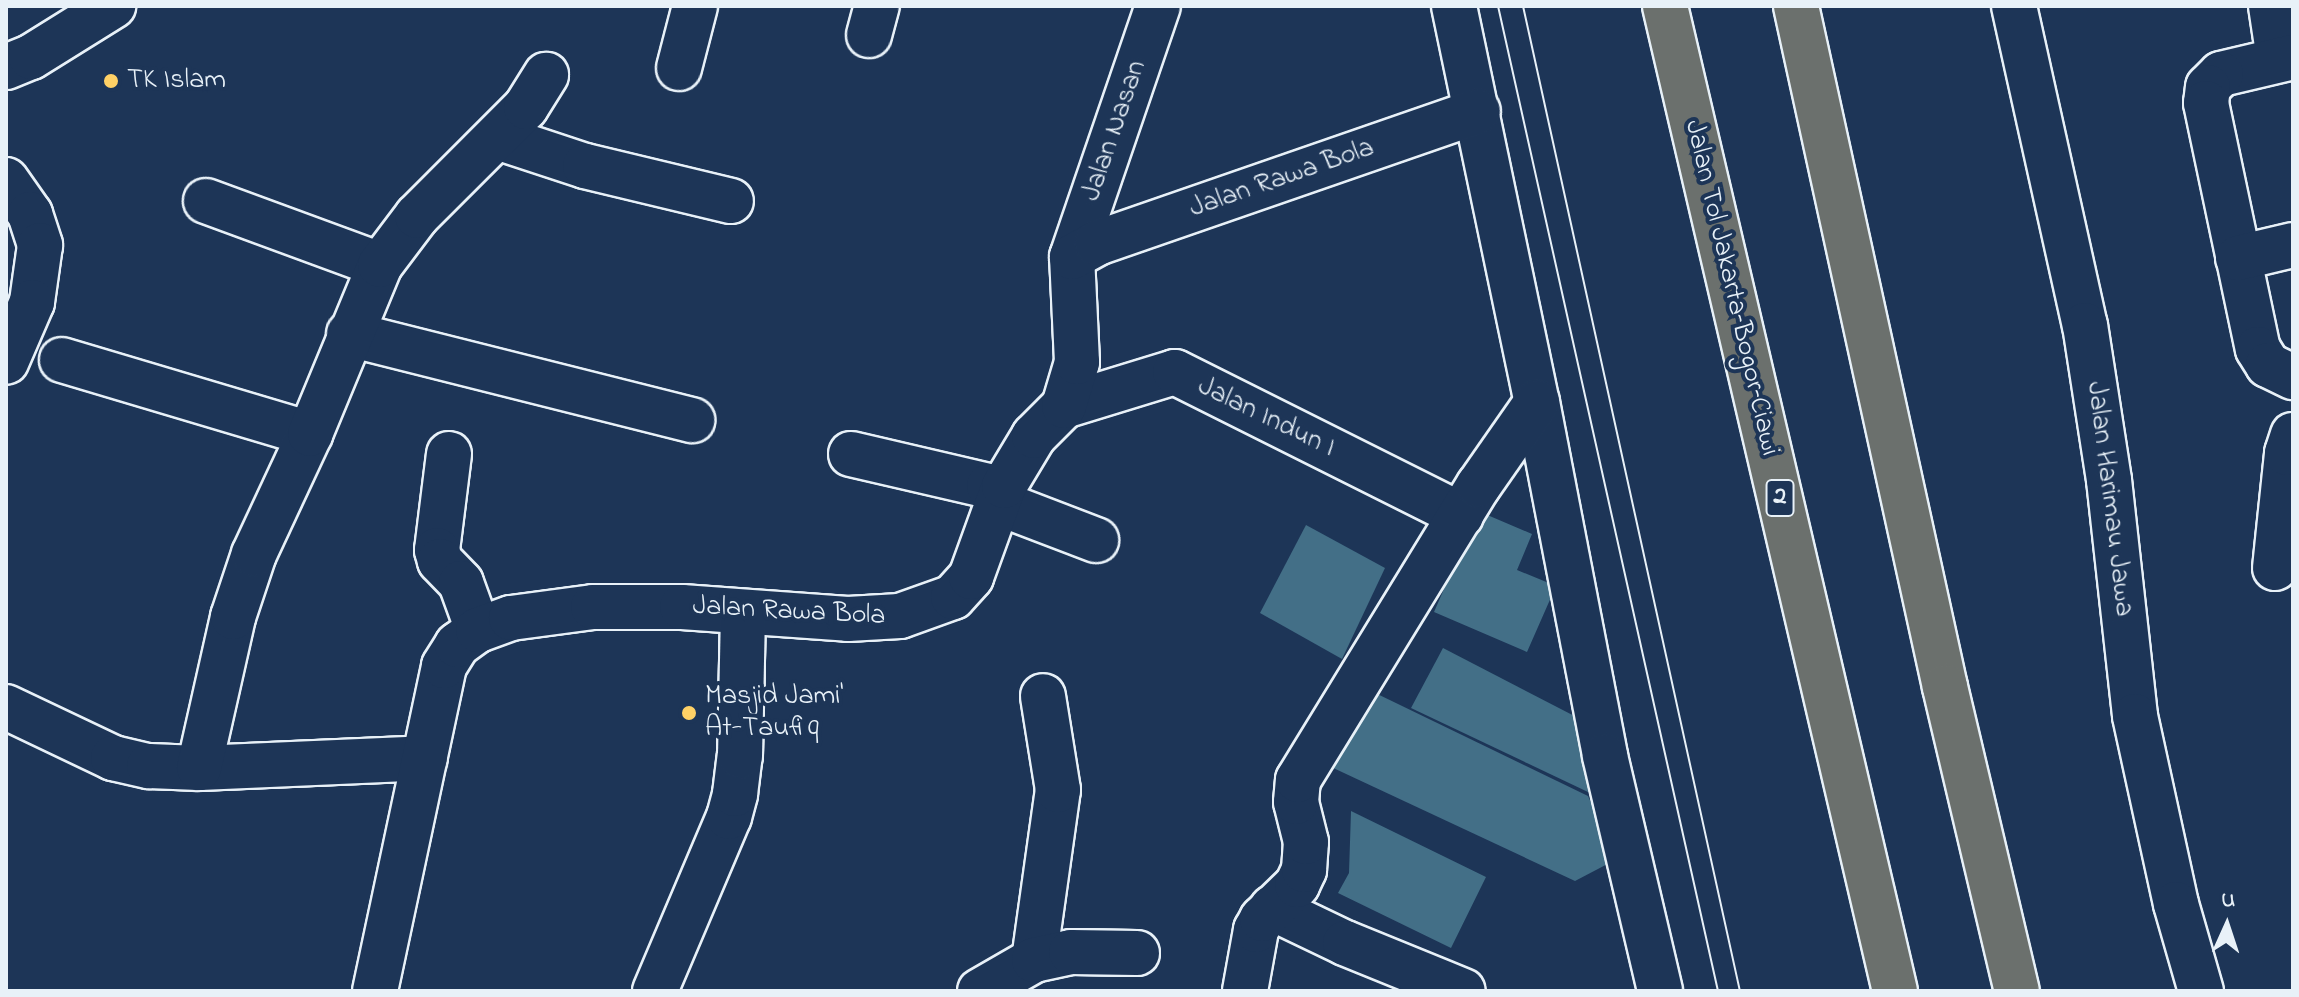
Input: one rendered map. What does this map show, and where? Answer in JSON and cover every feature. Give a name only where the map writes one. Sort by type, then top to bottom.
[{"type":"highway","name":"Jalan Tol Jakarta–Bogor–Ciawi","points":[[1665,6],[1895,991]]},
{"type":"highway","points":[[1796,6],[1945,687],[2017,991]]},
{"type":"street","points":[[6,67],[31,57],[113,6]]},
{"type":"street","points":[[679,68],[695,6]]},
{"type":"street","name":"Jalan Nasan","points":[[1072,257],[1158,6]]},
{"type":"street","points":[[1454,6],[1537,402],[1605,756],[1660,991]]},
{"type":"street","name":"Jalan Harimau Jawa","points":[[2014,6],[2085,325],[2109,480],[2135,716],[2176,904],[2201,991]]},
{"type":"street","points":[[2271,6],[2286,58],[2221,74],[2208,87],[2206,103],[2258,349],[2268,365],[2293,377]]},
{"type":"street","points":[[199,768],[233,617],[254,554],[310,434],[380,265],[417,216],[526,107],[546,75]]},
{"type":"street","name":"Jalan Rawa Bola","points":[[375,991],[444,666],[457,645],[478,630],[511,618],[593,607],[682,607],[848,619],[900,616],[933,607],[953,597],[971,577],[1002,495],[1034,436],[1064,406],[1077,362],[1072,257],[1097,243],[1478,111]]},
{"type":"street","points":[[497,137],[585,166],[731,201]]},
{"type":"street","points":[[6,180],[30,214],[40,245],[32,302],[6,362]]},
{"type":"street","points":[[206,201],[380,265]]},
{"type":"street","points":[[2238,258],[2293,245]]},
{"type":"street","points":[[349,334],[692,420]]},
{"type":"street","points":[[62,360],[310,434]]},
{"type":"street","name":"Jalan Indun I","points":[[1064,406],[1175,372],[1461,515]]},
{"type":"street","points":[[1245,991],[1256,930],[1272,908],[1297,885],[1304,870],[1306,842],[1296,802],[1298,780],[1408,606],[1461,515],[1537,402]]},
{"type":"street","points":[[2275,568],[2287,453],[2293,435]]},
{"type":"street","points":[[449,454],[437,550],[440,561],[461,583],[478,630]]},
{"type":"street","points":[[851,454],[989,486],[1096,540]]},
{"type":"street","points":[[655,991],[729,817],[735,794],[740,756],[743,612]]},
{"type":"street","points":[[1034,960],[1058,790],[1043,696]]},
{"type":"street","points":[[6,707],[113,758],[149,766],[199,768],[425,758]]},
{"type":"street","points":[[1272,908],[1345,943],[1463,991]]},
{"type":"street","points":[[980,991],[1034,960],[1071,952],[1137,953]]},
{"type":"water","points":[[1478,511],[1532,534],[1517,570],[1556,586],[1527,652],[1434,612]]},
{"type":"water","points":[[1306,525],[1385,568],[1342,659],[1260,613]]},
{"type":"water","points":[[1443,648],[1586,722],[1588,792],[1411,708]]},
{"type":"water","points":[[1367,689],[1588,796],[1617,859],[1575,881],[1329,766]]},
{"type":"water","points":[[1351,811],[1486,877],[1451,948],[1338,893],[1349,873]]},
{"type":"tram line","points":[[1498,6],[1718,991]]},
{"type":"tram line","points":[[1523,6],[1740,991]]},
{"type":"place","name":"TK Islam","points":[[111,81]]},
{"type":"place","name":"Masjid Jami' At-Taufiq","points":[[689,713]]}]
